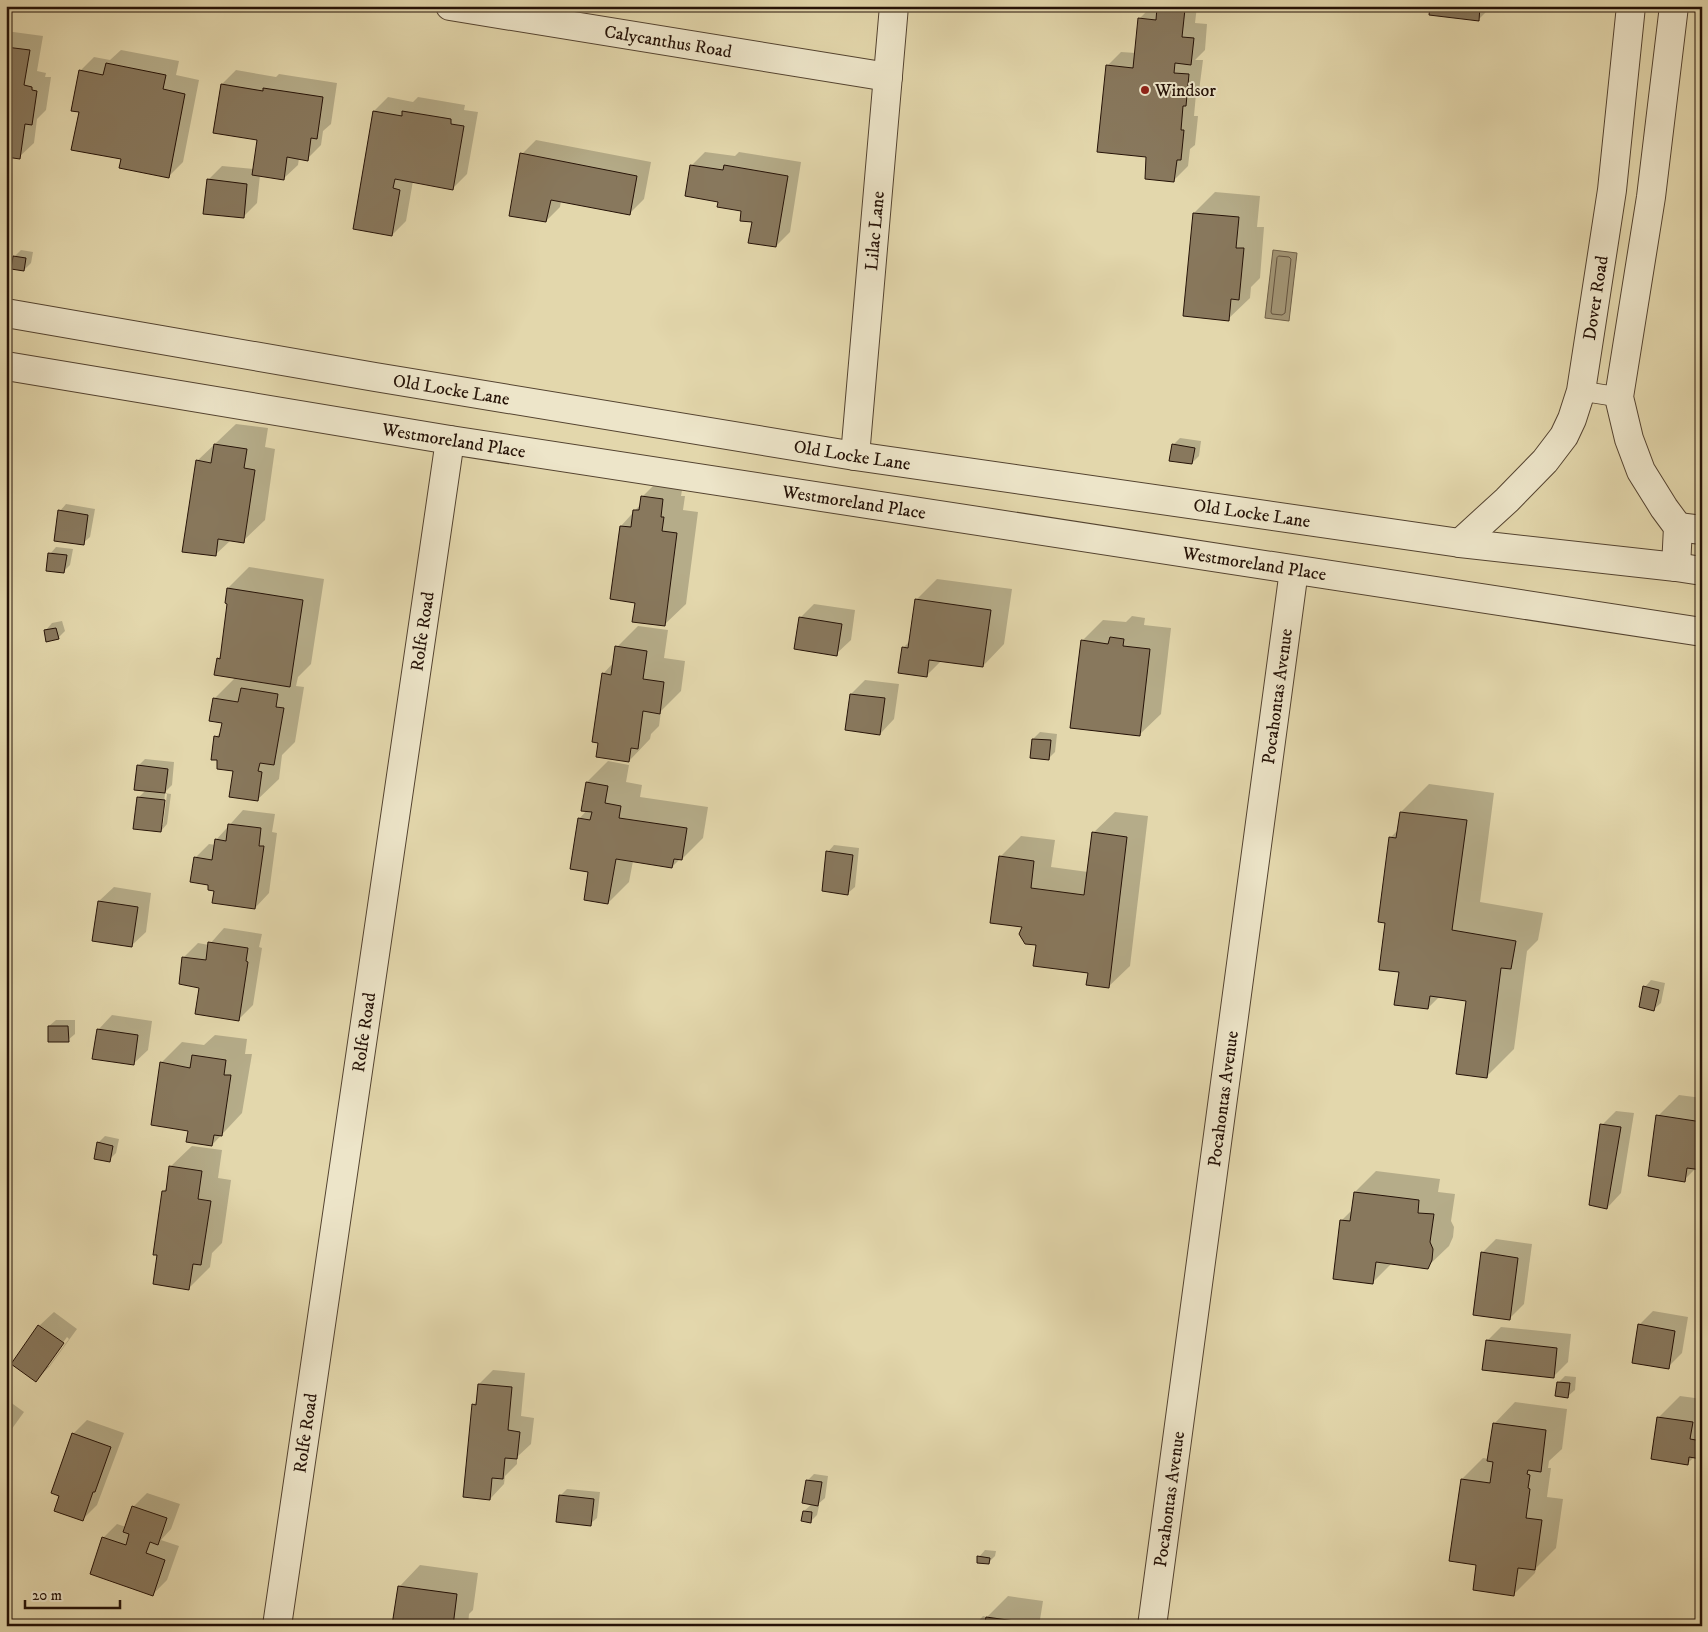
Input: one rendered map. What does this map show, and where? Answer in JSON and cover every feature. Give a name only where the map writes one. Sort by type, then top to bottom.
[{"type":"street","name":"Calycanthus Road","points":[[450,6],[888,77]]},
{"type":"street","name":"Lilac Lane","points":[[855,456],[894,6]]},
{"type":"street","name":"Dover Road","points":[[1460,543],[1507,500],[1545,461],[1564,436],[1581,391],[1612,190],[1631,6]]},
{"type":"street","points":[[1674,6],[1651,197],[1619,397],[1629,438],[1641,470],[1664,508],[1690,528],[1689,569]]},
{"type":"street","name":"Old Locke Lane","points":[[6,313],[855,456],[1460,543],[1689,569]]},
{"type":"street","name":"Westmoreland Place","points":[[6,366],[450,440],[1702,632]]},
{"type":"street","name":"Rolfe Road","points":[[277,1626],[450,440]]},
{"type":"street","name":"Pocahontas Avenue","points":[[1152,1626],[1294,570]]},
{"type":"lane","points":[[1581,391],[1619,397]]},
{"type":"water","points":[[1273,250],[1297,253],[1289,321],[1265,318]]},
{"type":"building","points":[[1430,6],[1480,6],[1479,21],[1429,15]]},
{"type":"building","name":"Windsor","points":[[1157,7],[1185,9],[1182,37],[1194,38],[1191,65],[1175,63],[1174,73],[1189,74],[1186,106],[1183,106],[1181,130],[1184,130],[1181,160],[1177,160],[1174,182],[1145,179],[1146,157],[1097,152],[1106,65],[1133,68],[1138,18],[1156,20]]},
{"type":"building","points":[[6,47],[30,50],[24,85],[32,87],[32,90],[37,91],[32,125],[25,124],[20,159],[6,157]]},
{"type":"building","points":[[106,63],[166,75],[163,89],[185,94],[169,178],[119,168],[121,159],[71,150],[79,112],[71,111],[79,70],[103,75]]},
{"type":"building","points":[[221,84],[263,91],[263,88],[323,97],[317,139],[311,138],[308,161],[287,157],[284,180],[252,175],[257,140],[213,133]]},
{"type":"building","points":[[373,111],[402,116],[402,111],[451,119],[451,124],[464,126],[453,190],[395,179],[393,188],[400,190],[392,236],[353,229]]},
{"type":"building","points":[[520,153],[637,176],[630,215],[551,200],[546,222],[509,216]]},
{"type":"building","points":[[690,165],[723,170],[724,165],[788,176],[776,247],[748,243],[752,222],[740,221],[741,211],[717,207],[718,202],[685,196]]},
{"type":"building","points":[[207,179],[247,184],[244,218],[203,214]]},
{"type":"building","points":[[1193,213],[1239,217],[1236,248],[1244,248],[1239,300],[1231,299],[1229,321],[1183,316]]},
{"type":"building","points":[[13,256],[26,258],[24,271],[11,269]]},
{"type":"building","points":[[214,444],[247,449],[244,468],[255,470],[244,543],[218,539],[216,556],[182,552],[196,460],[211,463]]},
{"type":"building","points":[[1172,444],[1195,448],[1192,464],[1169,461]]},
{"type":"building","points":[[641,496],[663,499],[661,517],[664,517],[662,531],[677,533],[665,626],[632,622],[635,603],[610,599],[620,526],[631,527],[633,510],[639,510]]},
{"type":"building","points":[[58,510],[88,515],[84,545],[54,541]]},
{"type":"building","points":[[48,553],[67,555],[64,573],[46,571]]},
{"type":"building","points":[[227,588],[303,600],[290,687],[214,675],[217,658],[220,659],[227,604],[225,603]]},
{"type":"building","points":[[915,599],[991,610],[983,667],[929,660],[927,677],[898,673],[902,647],[908,648]]},
{"type":"building","points":[[799,617],[842,624],[837,656],[794,649]]},
{"type":"building","points":[[56,628],[59,639],[46,642],[44,630]]},
{"type":"building","points":[[1110,637],[1124,639],[1123,646],[1150,649],[1140,736],[1070,728],[1081,640],[1108,644]]},
{"type":"building","points":[[615,646],[647,651],[643,679],[664,682],[660,714],[643,711],[638,749],[631,748],[629,762],[596,757],[598,743],[592,742],[602,673],[611,675]]},
{"type":"building","points":[[241,688],[278,694],[276,707],[284,708],[274,765],[260,763],[258,771],[262,772],[258,801],[229,797],[233,771],[217,769],[217,760],[211,760],[214,736],[219,737],[222,723],[209,721],[213,698],[238,702]]},
{"type":"building","points":[[850,694],[885,698],[880,735],[845,730]]},
{"type":"building","points":[[1032,739],[1051,740],[1049,760],[1030,758]]},
{"type":"building","points":[[137,765],[168,769],[165,793],[134,790]]},
{"type":"building","points":[[586,782],[608,786],[605,803],[621,806],[619,818],[687,828],[682,860],[674,859],[672,868],[616,859],[608,904],[584,900],[588,872],[570,869],[578,818],[590,820],[592,812],[581,811]]},
{"type":"building","points":[[137,797],[165,800],[161,832],[133,829]]},
{"type":"building","points":[[1400,812],[1467,820],[1452,930],[1516,941],[1511,969],[1501,968],[1487,1078],[1456,1074],[1466,1001],[1430,996],[1428,1009],[1394,1005],[1399,972],[1379,970],[1385,923],[1378,922],[1389,837],[1396,838]]},
{"type":"building","points":[[228,824],[261,828],[259,846],[264,846],[255,909],[212,903],[214,891],[208,890],[208,885],[190,882],[194,857],[212,860],[215,839],[226,841]]},
{"type":"building","points":[[1092,832],[1127,837],[1109,988],[1086,985],[1088,973],[1033,966],[1036,945],[1025,944],[1019,934],[1022,927],[990,923],[999,856],[1034,861],[1031,888],[1084,895]]},
{"type":"building","points":[[826,851],[853,855],[848,895],[822,891]]},
{"type":"building","points":[[98,901],[138,907],[132,947],[92,941]]},
{"type":"building","points":[[208,942],[248,948],[246,961],[248,962],[239,1021],[195,1014],[199,988],[179,984],[182,957],[206,960]]},
{"type":"building","points":[[1643,986],[1659,990],[1654,1011],[1639,1007]]},
{"type":"building","points":[[48,1026],[68,1026],[69,1042],[48,1042]]},
{"type":"building","points":[[97,1029],[138,1035],[134,1065],[92,1059]]},
{"type":"building","points":[[192,1055],[226,1060],[224,1075],[231,1075],[222,1136],[214,1135],[212,1146],[186,1142],[188,1131],[151,1125],[160,1062],[190,1068]]},
{"type":"building","points":[[1656,1115],[1702,1122],[1702,1170],[1687,1168],[1685,1182],[1648,1176]]},
{"type":"building","points":[[1600,1124],[1621,1127],[1607,1209],[1589,1205]]},
{"type":"building","points":[[97,1142],[113,1146],[110,1162],[94,1159]]},
{"type":"building","points":[[169,1166],[202,1171],[198,1199],[211,1201],[201,1265],[193,1264],[189,1290],[153,1284],[157,1255],[153,1255],[162,1191],[166,1191]]},
{"type":"building","points":[[1354,1192],[1419,1200],[1418,1213],[1434,1214],[1430,1242],[1433,1249],[1432,1260],[1428,1269],[1376,1262],[1373,1284],[1333,1279],[1340,1220],[1350,1221]]},
{"type":"building","points":[[1481,1252],[1518,1258],[1510,1320],[1473,1315]]},
{"type":"building","points":[[1638,1324],[1675,1331],[1669,1369],[1632,1363]]},
{"type":"building","points":[[38,1325],[64,1343],[36,1382],[11,1364]]},
{"type":"building","points":[[1486,1340],[1557,1348],[1554,1378],[1482,1370]]},
{"type":"building","points":[[1557,1382],[1570,1383],[1568,1398],[1555,1396]]},
{"type":"building","points":[[478,1384],[512,1387],[508,1430],[520,1432],[517,1459],[505,1458],[503,1479],[492,1478],[490,1500],[463,1497],[472,1404],[476,1405]]},
{"type":"building","points":[[1657,1417],[1693,1422],[1690,1439],[1702,1441],[1702,1463],[1701,1459],[1689,1457],[1688,1465],[1651,1459]]},
{"type":"building","points":[[1493,1423],[1546,1430],[1541,1472],[1528,1470],[1527,1474],[1530,1475],[1528,1488],[1530,1489],[1526,1518],[1542,1520],[1535,1570],[1518,1568],[1514,1596],[1473,1590],[1476,1565],[1449,1561],[1461,1479],[1490,1483],[1493,1462],[1487,1461]]},
{"type":"building","points":[[72,1433],[111,1447],[83,1521],[54,1511],[59,1496],[51,1493]]},
{"type":"building","points":[[806,1480],[822,1482],[818,1506],[802,1503]]},
{"type":"building","points":[[559,1495],[594,1499],[591,1526],[556,1522]]},
{"type":"building","points":[[132,1506],[167,1518],[158,1545],[150,1542],[146,1553],[165,1560],[153,1596],[90,1574],[102,1537],[126,1545],[129,1534],[123,1532]]},
{"type":"building","points":[[803,1511],[812,1512],[811,1523],[801,1521]]},
{"type":"building","points":[[977,1556],[990,1558],[989,1564],[977,1563]]},
{"type":"building","points":[[398,1586],[457,1594],[453,1626],[392,1625]]},
{"type":"building","points":[[986,1617],[1022,1622],[1022,1626],[984,1626]]},
{"type":"place","name":"Windsor","points":[[1145,90]]}]
